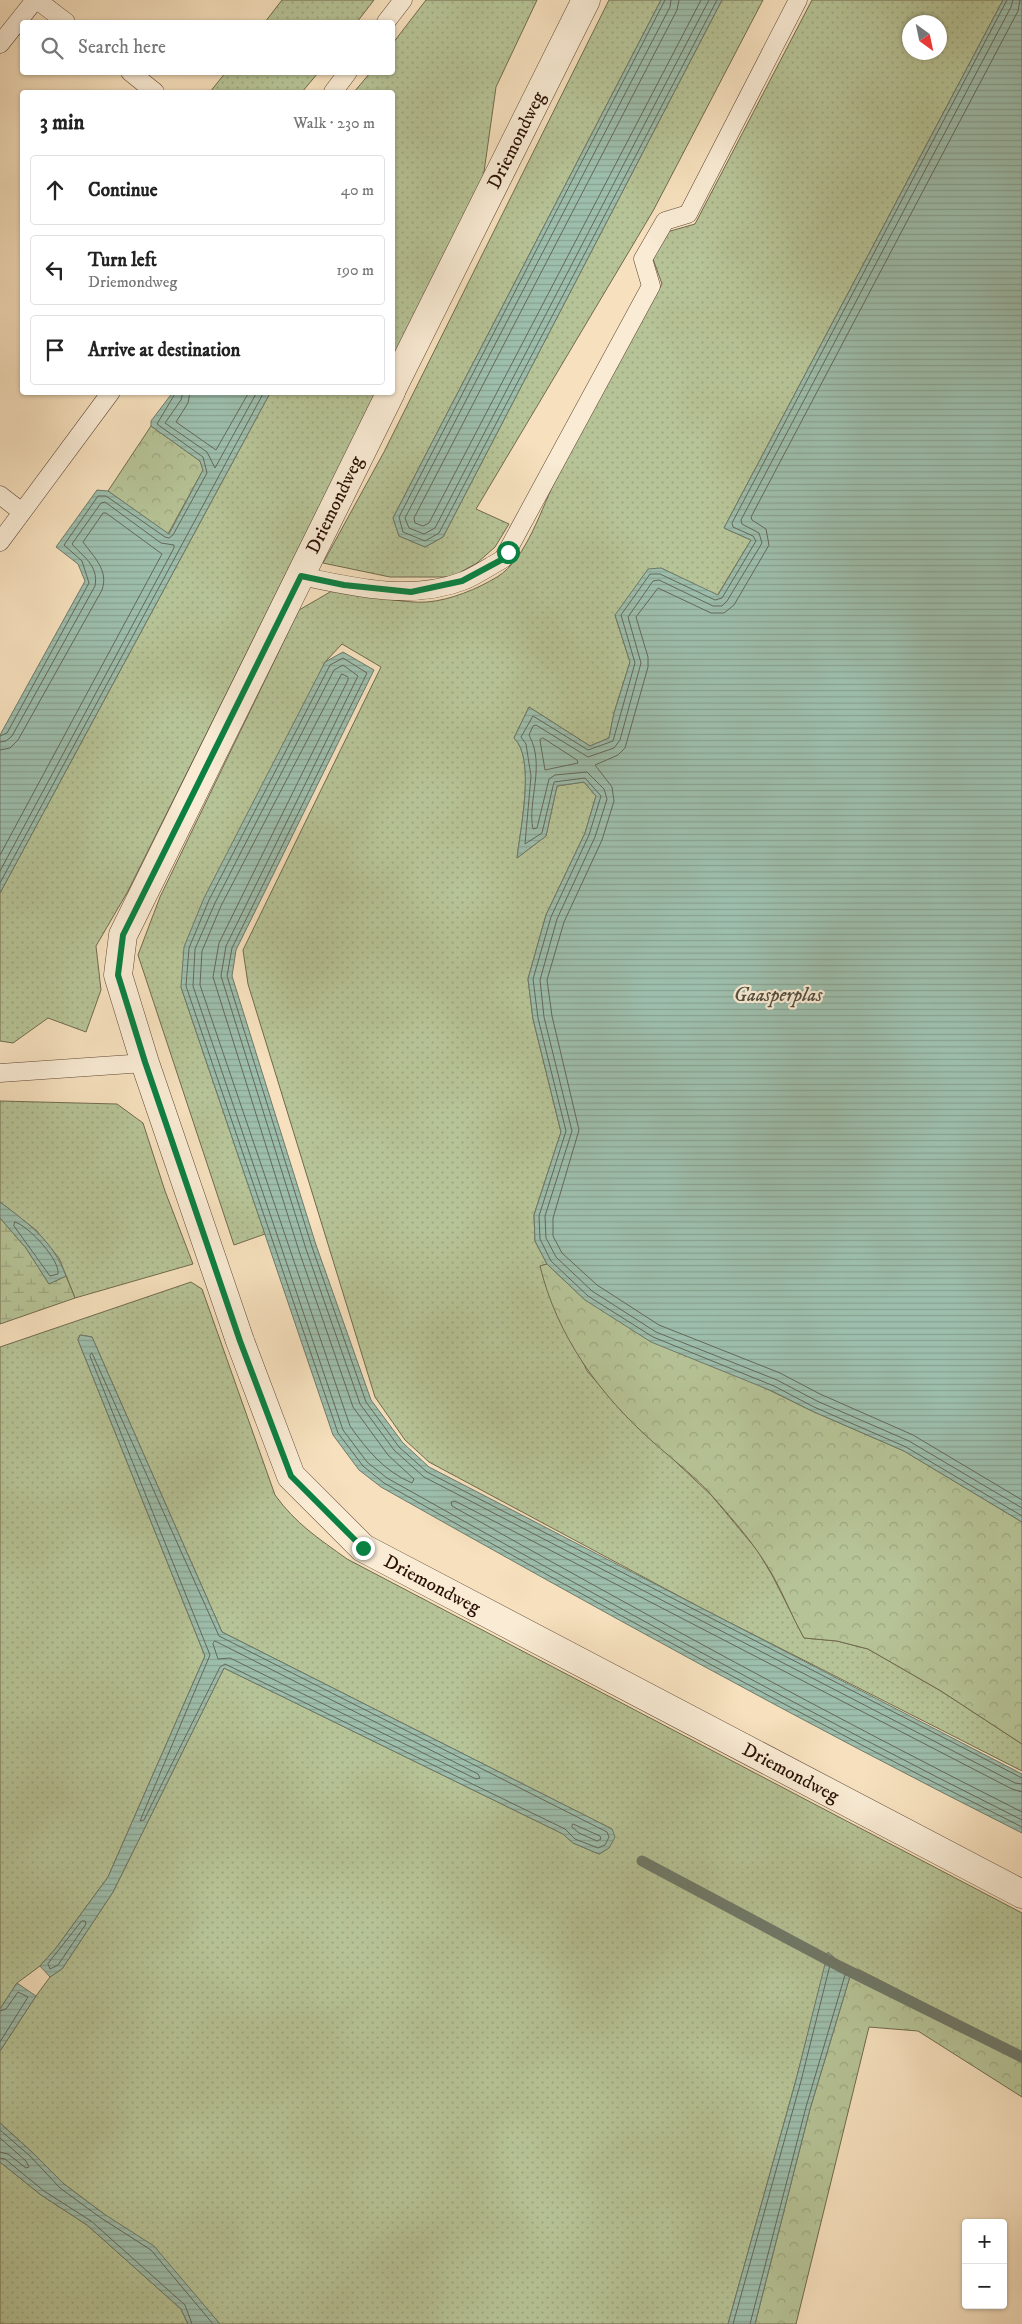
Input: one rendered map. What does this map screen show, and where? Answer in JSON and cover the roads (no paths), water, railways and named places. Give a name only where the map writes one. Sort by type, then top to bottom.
[{"type":"street","name":"Driemondweg","points":[[395,385],[586,0]]},
{"type":"street","name":"Driemondweg","points":[[390,395],[123,935],[118,975],[145,1062],[237,1332],[291,1476],[363,1548],[1022,1894]]},
{"type":"lane","points":[[0,44],[36,0],[63,20]]},
{"type":"lane","points":[[388,20],[403,0]]},
{"type":"lane","points":[[301,576],[344,585],[411,592],[462,581],[503,559],[651,286],[643,259],[665,221],[688,214],[798,0]]},
{"type":"lane","points":[[134,75],[152,90]]},
{"type":"lane","points":[[334,90],[346,75]]},
{"type":"lane","points":[[0,542],[109,395]]},
{"type":"lane","points":[[0,495],[22,512]]},
{"type":"lane","points":[[0,1073],[145,1062]]},
{"type":"water","points":[[661,0],[722,0],[443,537],[425,547],[399,536],[393,518]]},
{"type":"water","name":"Gaasperplas","points":[[1003,0],[1022,0],[1022,1522],[904,1451],[812,1411],[772,1391],[651,1342],[585,1300],[547,1264],[535,1241],[534,1215],[561,1132],[533,1019],[528,979],[546,915],[585,833],[596,796],[584,782],[557,786],[546,836],[517,858],[525,795],[525,778],[521,748],[514,738],[529,707],[590,746],[609,738],[614,713],[630,662],[615,615],[648,569],[661,568],[718,595],[751,540],[724,528]]},
{"type":"water","points":[[171,395],[269,395],[0,893],[0,735],[85,581],[78,564],[56,547],[97,490],[108,491],[169,534],[203,470],[200,461],[151,426],[151,421]]},
{"type":"water","points":[[343,652],[374,670],[236,950],[232,976],[316,1245],[371,1400],[403,1443],[429,1467],[1022,1774],[1022,1833],[860,1750],[699,1664],[381,1487],[359,1470],[333,1435],[181,987],[184,947],[204,898],[325,662]]},
{"type":"water","points":[[0,1202],[39,1234],[54,1253],[66,1276],[49,1284],[26,1248],[0,1218]]},
{"type":"water","points":[[80,1335],[92,1337],[222,1632],[612,1829],[615,1837],[609,1848],[599,1854],[573,1843],[563,1834],[224,1668],[113,1892],[62,1969],[50,1977],[40,1966],[56,1948],[108,1877],[205,1656],[78,1340]]},
{"type":"water","points":[[828,1952],[851,1973],[810,2109],[755,2324],[728,2324],[796,2080]]},
{"type":"water","points":[[17,1983],[36,1996],[0,2051],[0,2009]]},
{"type":"water","points":[[0,2123],[64,2184],[104,2214],[154,2246],[220,2324],[188,2324],[181,2309],[87,2225],[41,2195],[0,2162]]},
{"type":"waterway","points":[[642,1861],[839,1966],[1022,2057]]}]
